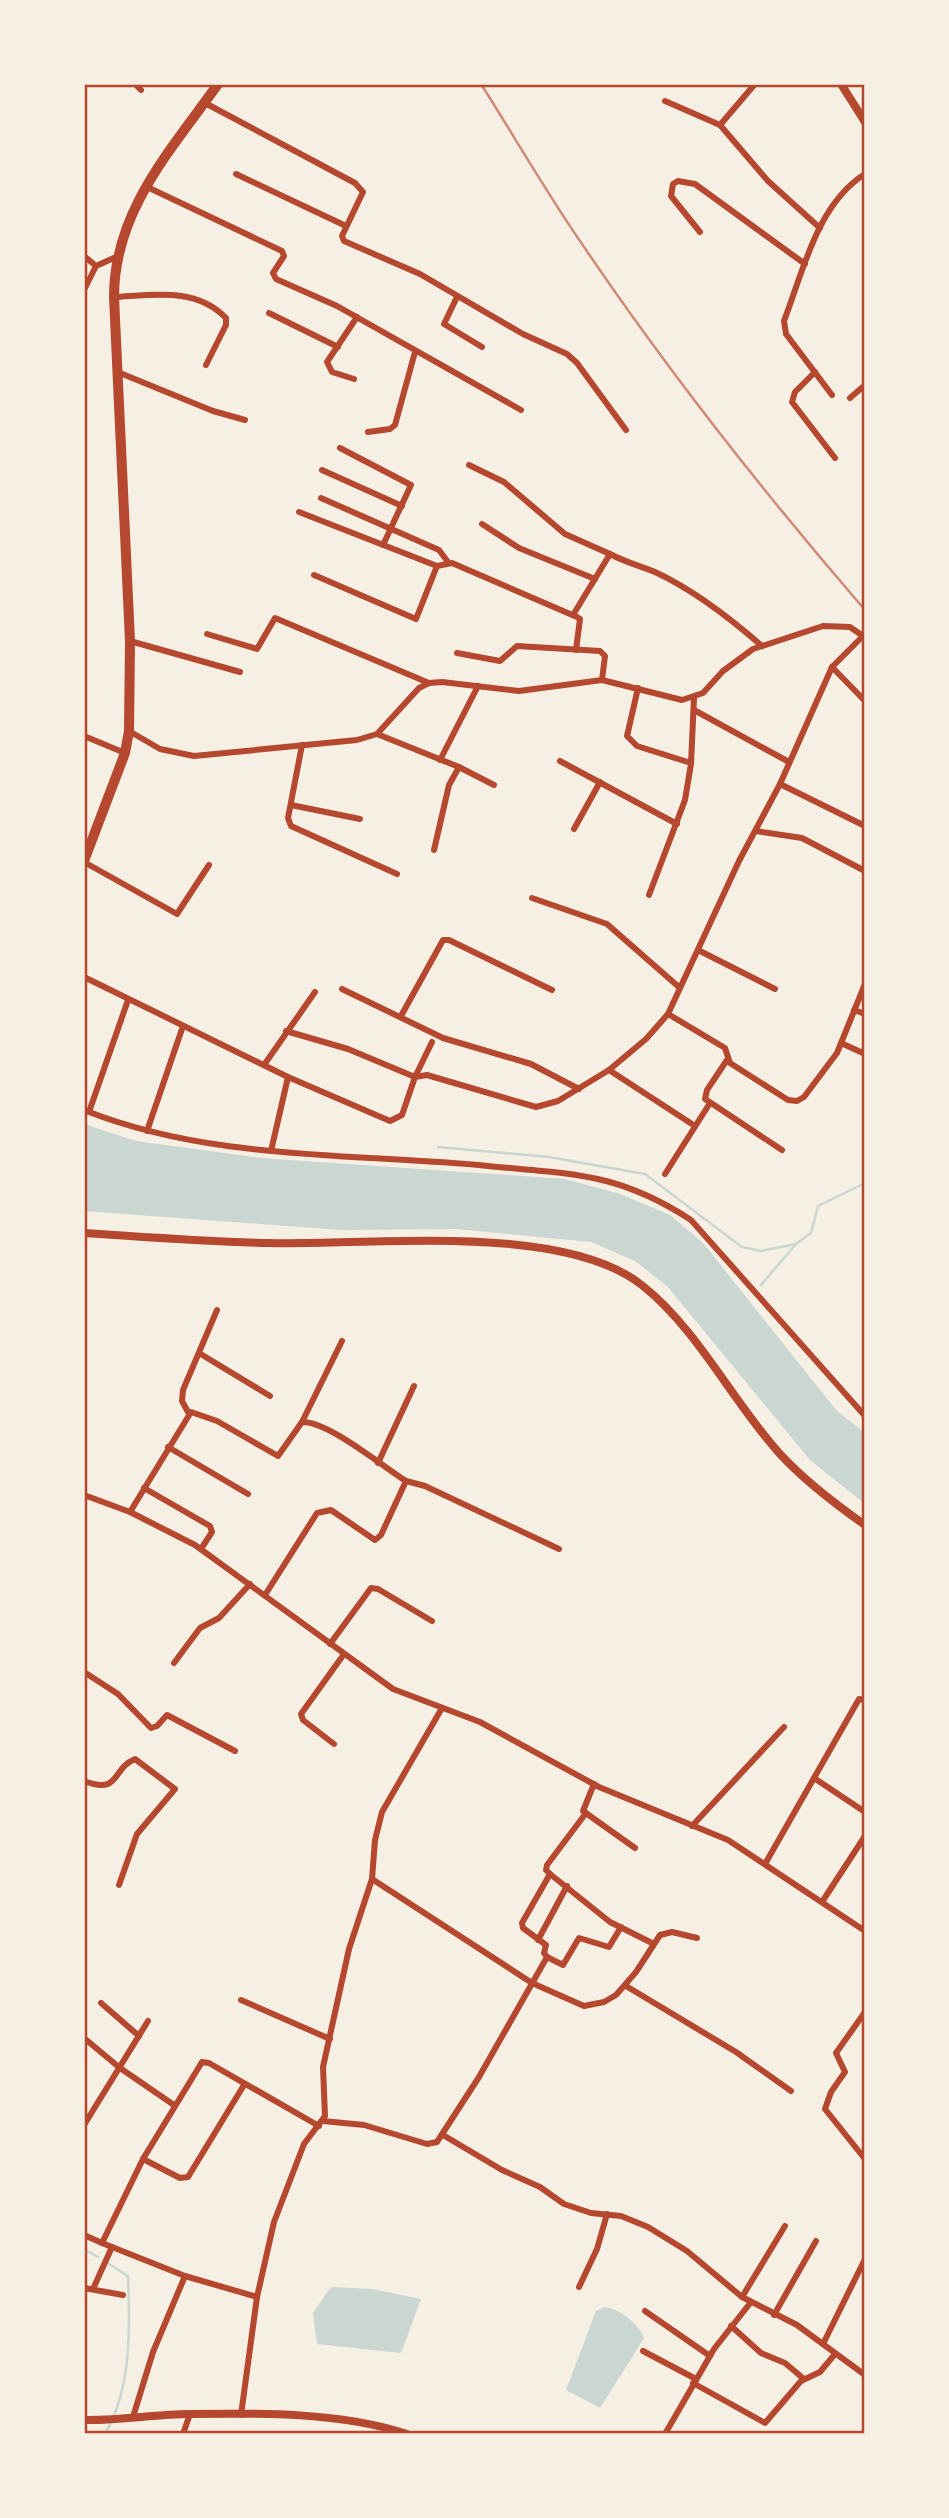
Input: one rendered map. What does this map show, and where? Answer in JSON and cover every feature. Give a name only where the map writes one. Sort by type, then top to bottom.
[{"type":"highway","points":[[84,862],[125,753],[129,731],[130,641],[120,373],[114,297],[116,257],[129,218],[145,186],[218,84]]},
{"type":"street","points":[[135,84],[141,90]]},
{"type":"street","points":[[720,125],[753,84]]},
{"type":"street","points":[[841,84],[865,122]]},
{"type":"street","points":[[666,101],[720,125],[768,181],[820,228]]},
{"type":"street","points":[[205,103],[355,183],[363,192],[342,236],[344,241],[420,274],[457,297],[570,356],[626,430]]},
{"type":"street","points":[[236,174],[346,226]]},
{"type":"street","points":[[832,395],[784,328],[820,228],[840,195],[865,174]]},
{"type":"street","points":[[700,232],[671,196],[673,184],[678,181],[695,184],[805,264]]},
{"type":"street","points":[[145,186],[282,251],[284,256],[273,273],[276,279],[357,317],[521,410]]},
{"type":"street","points":[[84,256],[96,266]]},
{"type":"street","points":[[84,290],[96,266],[116,257]]},
{"type":"street","points":[[114,297],[180,294],[195,298],[220,312],[226,318],[226,325],[206,365]]},
{"type":"street","points":[[457,297],[444,324],[451,331],[482,347]]},
{"type":"street","points":[[269,313],[338,347]]},
{"type":"street","points":[[354,379],[329,369],[327,362],[357,317]]},
{"type":"street","points":[[368,432],[390,429],[396,425],[415,352]]},
{"type":"street","points":[[815,372],[795,392],[792,402],[835,458]]},
{"type":"street","points":[[120,373],[212,411],[245,420]]},
{"type":"street","points":[[850,398],[865,386]]},
{"type":"street","points":[[340,448],[409,481],[411,489],[383,545]]},
{"type":"street","points":[[469,465],[504,482],[565,534],[655,572],[736,624],[762,646]]},
{"type":"street","points":[[322,470],[402,506]]},
{"type":"street","points":[[321,498],[439,550],[448,562],[580,619],[576,650]]},
{"type":"street","points":[[299,512],[437,566],[448,562]]},
{"type":"street","points":[[482,524],[519,548],[595,579]]},
{"type":"street","points":[[573,615],[610,554]]},
{"type":"street","points":[[314,575],[416,619],[437,566]]},
{"type":"street","points":[[207,634],[257,649],[275,618],[429,683]]},
{"type":"street","points":[[129,731],[176,755],[194,756],[357,740],[377,734],[419,688],[429,683],[442,682],[519,691],[602,680],[682,700],[694,698],[729,665],[762,646],[823,626],[850,627],[864,635],[832,667],[780,784],[668,1014],[646,1039],[609,1070],[558,1101],[536,1107],[427,1075],[415,1077],[348,1049],[286,1031]]},
{"type":"street","points":[[130,641],[240,672]]},
{"type":"street","points":[[457,653],[500,661],[517,646],[603,653],[606,656],[602,680]]},
{"type":"street","points":[[832,667],[865,701]]},
{"type":"street","points":[[440,760],[478,687]]},
{"type":"street","points":[[638,688],[627,736],[637,746],[691,762]]},
{"type":"street","points":[[649,895],[677,824],[691,762],[694,698]]},
{"type":"street","points":[[694,710],[789,762]]},
{"type":"street","points":[[377,734],[459,767],[494,785]]},
{"type":"street","points":[[84,736],[125,753]]},
{"type":"street","points":[[302,745],[288,818],[291,826],[397,874]]},
{"type":"street","points":[[560,761],[677,824]]},
{"type":"street","points":[[434,850],[449,785],[459,767]]},
{"type":"street","points":[[574,829],[600,782]]},
{"type":"street","points":[[780,784],[865,827]]},
{"type":"street","points":[[290,805],[360,819]]},
{"type":"street","points":[[756,831],[802,838],[865,871]]},
{"type":"street","points":[[84,862],[177,914],[209,865]]},
{"type":"street","points":[[532,898],[607,924],[680,988]]},
{"type":"street","points":[[401,1016],[443,940],[449,940],[552,990]]},
{"type":"street","points":[[698,950],[775,989]]},
{"type":"street","points":[[84,977],[288,1077],[390,1121],[402,1115],[415,1077],[432,1042]]},
{"type":"street","points":[[727,1060],[788,1100],[797,1101],[804,1097],[841,1042],[865,984]]},
{"type":"street","points":[[342,989],[443,1038],[531,1064],[579,1088]]},
{"type":"street","points":[[264,1065],[315,992]]},
{"type":"street","points":[[128,1000],[86,1111],[147,1131],[271,1151],[427,1160],[598,1177],[660,1200],[691,1220],[715,1245],[865,1416]]},
{"type":"street","points":[[854,1010],[865,1014]]},
{"type":"street","points":[[668,1014],[725,1048],[727,1060],[705,1097],[710,1103],[782,1150]]},
{"type":"street","points":[[147,1131],[183,1026]]},
{"type":"street","points":[[841,1042],[865,1054]]},
{"type":"street","points":[[609,1070],[695,1126]]},
{"type":"street","points":[[271,1151],[288,1077]]},
{"type":"street","points":[[665,1174],[710,1103]]},
{"type":"street","points":[[84,1233],[270,1243],[475,1243],[542,1248],[605,1264],[633,1279],[659,1300],[779,1453],[804,1478],[865,1525]]},
{"type":"street","points":[[217,1310],[181,1398],[188,1412],[217,1421],[278,1456],[302,1422],[342,1341]]},
{"type":"street","points":[[199,1353],[270,1396]]},
{"type":"street","points":[[378,1463],[414,1386]]},
{"type":"street","points":[[130,1512],[188,1412]]},
{"type":"street","points":[[302,1422],[330,1432],[406,1481],[425,1486],[559,1549]]},
{"type":"street","points":[[168,1447],[248,1494]]},
{"type":"street","points":[[265,1595],[317,1513],[331,1510],[375,1540],[381,1535],[406,1481]]},
{"type":"street","points":[[144,1488],[210,1526],[212,1532],[201,1549]]},
{"type":"street","points":[[84,1495],[130,1512],[201,1549],[393,1689],[480,1722],[594,1784],[728,1840],[865,1931]]},
{"type":"street","points":[[174,1663],[200,1628],[219,1618],[250,1584]]},
{"type":"street","points":[[330,1644],[371,1588],[378,1588],[432,1621]]},
{"type":"street","points":[[334,1744],[303,1720],[300,1714],[344,1654]]},
{"type":"street","points":[[84,1672],[118,1693],[151,1728],[157,1726],[167,1715],[235,1751]]},
{"type":"street","points":[[765,1864],[859,1699],[865,1700]]},
{"type":"street","points":[[241,2415],[257,2297],[274,2222],[304,2144],[321,2124],[323,2067],[349,1950],[372,1879],[375,1840],[382,1812],[442,1708]]},
{"type":"street","points":[[692,1826],[784,1727]]},
{"type":"street","points":[[84,1781],[102,1786],[110,1784],[129,1762],[135,1759],[175,1789],[137,1834],[127,1853],[119,1885]]},
{"type":"street","points":[[814,1779],[865,1812]]},
{"type":"street","points":[[594,1784],[583,1808],[586,1813],[635,1848]]},
{"type":"street","points":[[586,1813],[546,1870],[621,1927],[654,1944]]},
{"type":"street","points":[[822,1902],[865,1836]]},
{"type":"street","points":[[550,1874],[522,1923],[523,1928],[546,1945],[544,1953],[547,1957],[563,1965],[579,1938],[609,1947],[621,1927]]},
{"type":"street","points":[[372,1879],[532,1983],[584,2006],[604,2002],[626,1986],[654,1944],[666,1932],[697,1938]]},
{"type":"street","points":[[538,1940],[567,1886]]},
{"type":"street","points":[[102,2243],[142,2159],[202,2062],[209,2063],[244,2085],[321,2124],[364,2125],[427,2144],[437,2142],[547,1957]]},
{"type":"street","points":[[626,1986],[736,2052],[791,2091]]},
{"type":"street","points":[[241,2000],[330,2039]]},
{"type":"street","points":[[101,2003],[139,2036]]},
{"type":"street","points":[[865,2012],[836,2053],[845,2072],[831,2092],[825,2109],[865,2159]]},
{"type":"street","points":[[84,2125],[148,2021]]},
{"type":"street","points":[[84,2038],[120,2068],[174,2105]]},
{"type":"street","points":[[142,2159],[180,2178],[187,2177],[244,2085]]},
{"type":"street","points":[[443,2135],[540,2187],[564,2204],[591,2213],[636,2221],[671,2240],[742,2297],[774,2315],[782,2315],[865,2375]]},
{"type":"street","points":[[579,2287],[597,2249],[607,2214]]},
{"type":"street","points":[[742,2297],[785,2226]]},
{"type":"street","points":[[84,2235],[185,2276],[257,2297]]},
{"type":"street","points":[[774,2315],[816,2241]]},
{"type":"street","points":[[93,2289],[112,2247]]},
{"type":"street","points":[[823,2344],[864,2261]]},
{"type":"street","points":[[133,2417],[153,2352],[185,2276]]},
{"type":"street","points":[[84,2288],[123,2295]]},
{"type":"street","points":[[665,2434],[710,2356],[751,2302]]},
{"type":"street","points":[[645,2311],[710,2356]]},
{"type":"street","points":[[731,2326],[761,2353],[785,2363],[804,2379]]},
{"type":"street","points":[[643,2351],[765,2423],[804,2379],[820,2372],[835,2354]]},
{"type":"street","points":[[183,2434],[190,2414]]},
{"type":"street","points":[[84,2420],[117,2421],[133,2417],[190,2414],[241,2415],[384,2426],[407,2434]]},
{"type":"shaded area","points":[[84,1124],[136,1141],[261,1158],[565,1179],[620,1194],[670,1215],[703,1243],[837,1411],[865,1433],[865,1504],[810,1460],[667,1286],[635,1261],[591,1242],[456,1229],[341,1230],[84,1211]]},
{"type":"shaded area","points":[[331,2287],[372,2289],[421,2299],[401,2353],[317,2344],[313,2313]]},
{"type":"shaded area","points":[[605,2307],[628,2318],[644,2338],[600,2408],[566,2390],[596,2311]]},
{"type":"waterway","points":[[438,1147],[549,1157],[645,1174],[742,1247],[761,1251],[796,1244]]},
{"type":"waterway","points":[[761,1285],[796,1244],[811,1233],[818,1206],[865,1183]]},
{"type":"waterway","points":[[84,2249],[98,2257]]},
{"type":"waterway","points":[[105,2434],[114,2416],[125,2377],[129,2336],[128,2276],[109,2264]]},
{"type":"railway","points":[[481,84],[567,222],[647,336],[753,475],[865,610]]}]
